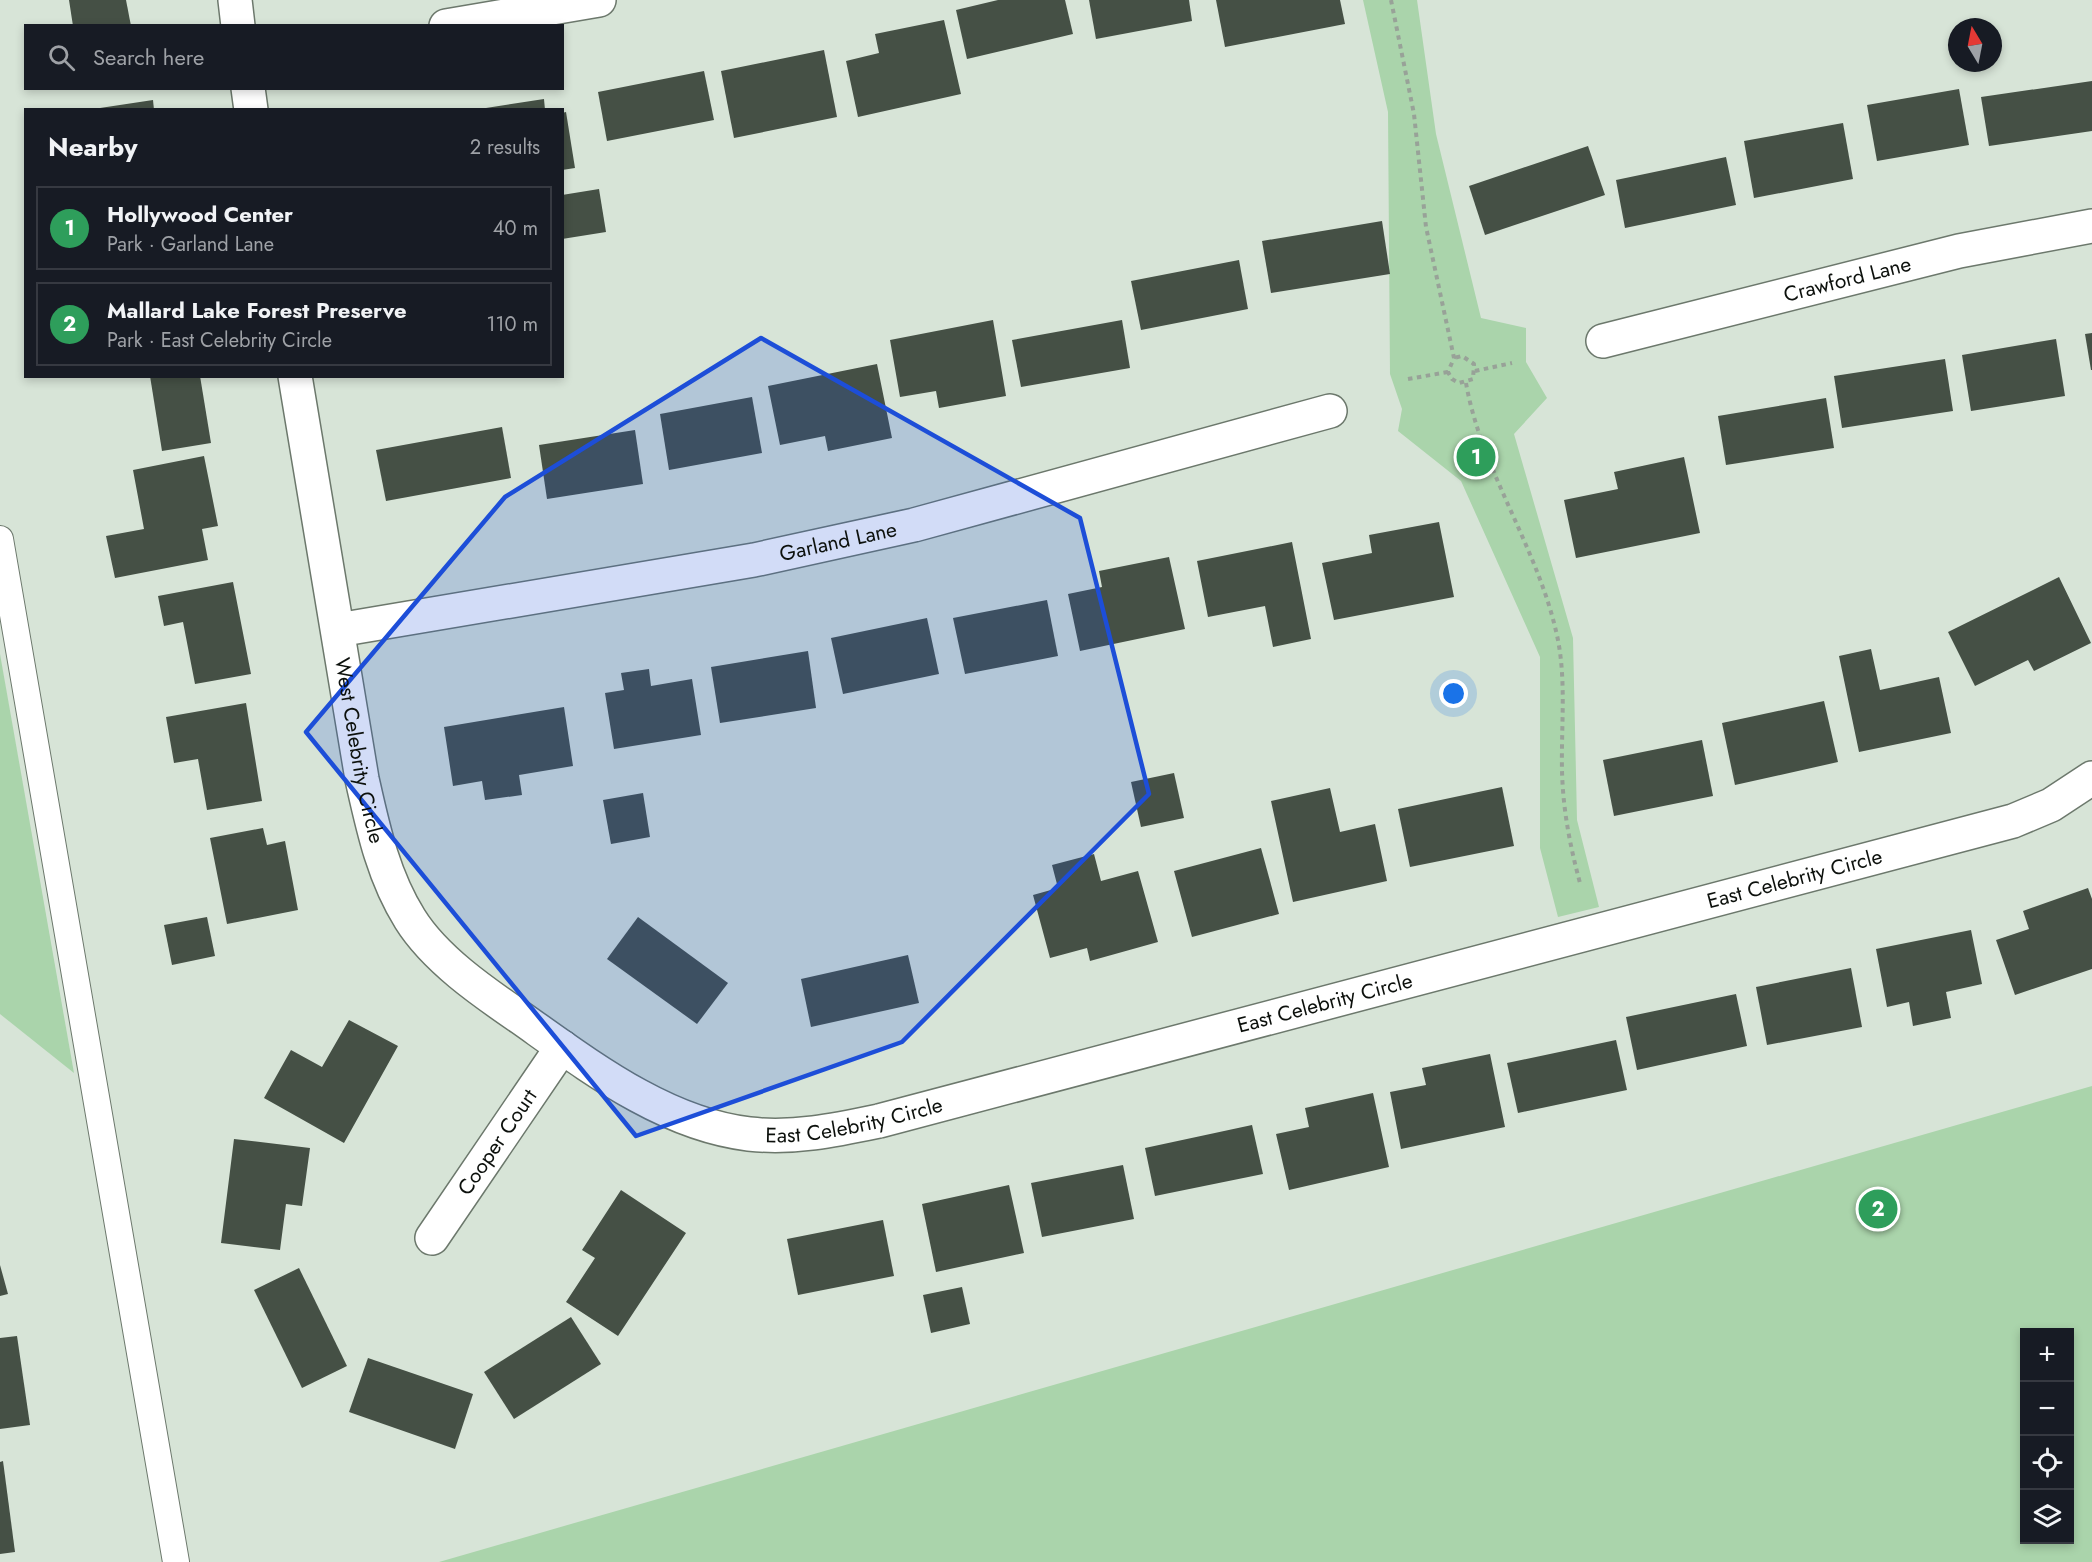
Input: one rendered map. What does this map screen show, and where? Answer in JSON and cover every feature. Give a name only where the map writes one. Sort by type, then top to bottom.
[{"type":"street","points":[[235,0],[238,24]]},
{"type":"street","points":[[458,24],[599,0]]},
{"type":"street","points":[[248,90],[251,108]]},
{"type":"street","name":"Crawford Lane","points":[[1603,341],[1959,251],[2092,226]]},
{"type":"street","name":"West Celebrity Circle","points":[[296,378],[362,779],[375,839],[391,884],[411,921],[474,986],[562,1047]]},
{"type":"street","name":"Garland Lane","points":[[338,630],[743,562],[902,528],[1330,411]]},
{"type":"street","name":"East Celebrity Circle","points":[[562,1047],[635,1093],[712,1127],[748,1134],[784,1136],[824,1132],[879,1121],[2013,821],[2051,805],[2092,778]]},
{"type":"street","name":"Cooper Court","points":[[432,1238],[562,1047]]},
{"type":"lane","points":[[0,539],[176,1562]]},
{"type":"path","points":[[1391,0],[1414,114],[1426,227],[1454,358],[1448,372]]},
{"type":"path","points":[[1448,372],[1452,379],[1466,383],[1473,379],[1474,364],[1469,358],[1462,356],[1454,358]]},
{"type":"path","points":[[1475,371],[1512,363]]},
{"type":"path","points":[[1408,379],[1448,372]]},
{"type":"path","points":[[1466,383],[1471,412],[1537,575],[1556,630],[1563,673],[1562,772],[1566,831],[1580,884]]},
{"type":"highlighted area","points":[[761,338],[1080,518],[1149,794],[902,1042],[636,1136],[306,732],[505,497]]},
{"type":"green space","points":[[1363,0],[1417,0],[1436,134],[1481,318],[1526,328],[1526,362],[1547,398],[1514,434],[1573,638],[1577,820],[1599,907],[1558,917],[1540,848],[1540,657],[1461,481],[1398,431],[1402,409],[1390,374],[1388,112]]},
{"type":"green space","points":[[0,654],[74,1073],[0,1014]]},
{"type":"green space","points":[[2092,1086],[2092,1562],[439,1562]]},
{"type":"building","points":[[69,0],[126,0],[131,24],[73,24]]},
{"type":"building","points":[[998,0],[1065,0],[1073,34],[967,59],[956,10]]},
{"type":"building","points":[[1089,0],[1189,0],[1192,21],[1096,39]]},
{"type":"building","points":[[1216,0],[1340,0],[1345,24],[1225,47]]},
{"type":"building","points":[[944,20],[961,94],[858,117],[846,61],[879,53],[875,34]]},
{"type":"building","points":[[824,50],[837,117],[734,138],[721,71]]},
{"type":"building","points":[[704,71],[714,120],[607,141],[598,92]]},
{"type":"building","points":[[2092,81],[2092,131],[1989,146],[1981,97]]},
{"type":"building","points":[[1959,89],[1969,145],[1877,161],[1867,105]]},
{"type":"building","points":[[544,99],[545,108],[486,108]]},
{"type":"building","points":[[153,100],[154,108],[100,108]]},
{"type":"building","points":[[564,112],[566,112],[575,168],[564,170]]},
{"type":"building","points":[[1843,123],[1853,179],[1754,198],[1744,141]]},
{"type":"building","points":[[1588,146],[1605,195],[1485,235],[1469,186]]},
{"type":"building","points":[[1726,157],[1736,205],[1625,228],[1616,180]]},
{"type":"building","points":[[599,189],[606,232],[564,239],[564,195]]},
{"type":"building","points":[[1382,221],[1390,274],[1271,293],[1262,241]]},
{"type":"building","points":[[1239,260],[1248,309],[1141,330],[1131,281]]},
{"type":"building","points":[[993,320],[1006,396],[939,408],[936,391],[900,397],[890,340]]},
{"type":"building","points":[[1122,320],[1130,368],[1021,387],[1012,340]]},
{"type":"building","points":[[2092,333],[2092,370],[2091,370],[2085,334]]},
{"type":"building","points":[[2056,339],[2065,396],[1971,411],[1962,355]]},
{"type":"building","points":[[1945,359],[1953,411],[1842,428],[1834,376]]},
{"type":"building","points":[[877,364],[892,438],[828,451],[825,436],[780,445],[768,386]]},
{"type":"building","points":[[150,378],[200,378],[211,443],[162,451]]},
{"type":"building","points":[[752,397],[762,453],[669,470],[660,414]]},
{"type":"building","points":[[1826,398],[1834,448],[1726,465],[1718,416]]},
{"type":"building","points":[[502,427],[511,478],[386,501],[376,450]]},
{"type":"building","points":[[635,430],[643,484],[547,499],[539,445]]},
{"type":"building","points":[[204,456],[218,526],[202,529],[208,560],[115,578],[106,536],[144,529],[133,470]]},
{"type":"building","points":[[1684,457],[1700,533],[1576,558],[1564,500],[1618,489],[1614,472]]},
{"type":"building","points":[[1439,522],[1454,597],[1334,620],[1322,563],[1372,553],[1369,535]]},
{"type":"building","points":[[1292,542],[1311,639],[1273,647],[1265,606],[1208,617],[1197,561]]},
{"type":"building","points":[[1169,557],[1185,629],[1080,651],[1068,594],[1102,587],[1099,571]]},
{"type":"building","points":[[2059,577],[2091,643],[2034,671],[2028,660],[1975,686],[1948,632]]},
{"type":"building","points":[[233,582],[251,674],[195,684],[183,622],[164,626],[158,596]]},
{"type":"building","points":[[1047,600],[1058,656],[965,674],[953,618]]},
{"type":"building","points":[[927,618],[939,674],[843,694],[831,638]]},
{"type":"building","points":[[1871,649],[1880,690],[1939,677],[1951,733],[1859,752],[1839,656]]},
{"type":"building","points":[[808,651],[816,708],[720,723],[711,667]]},
{"type":"building","points":[[649,669],[651,686],[692,679],[701,735],[614,749],[605,693],[624,690],[621,673]]},
{"type":"building","points":[[1824,701],[1838,762],[1735,785],[1722,723]]},
{"type":"building","points":[[246,703],[262,801],[207,810],[198,759],[174,763],[166,717]]},
{"type":"building","points":[[564,707],[573,766],[519,775],[522,795],[485,800],[482,781],[453,786],[444,727]]},
{"type":"building","points":[[1702,740],[1713,796],[1614,816],[1603,760]]},
{"type":"building","points":[[1174,773],[1184,818],[1141,827],[1131,782]]},
{"type":"building","points":[[1502,787],[1514,846],[1410,867],[1398,809]]},
{"type":"building","points":[[1330,788],[1340,832],[1375,824],[1387,881],[1293,902],[1271,801]]},
{"type":"building","points":[[643,793],[650,837],[611,844],[603,800]]},
{"type":"building","points":[[263,828],[267,845],[285,841],[298,910],[227,924],[210,838]]},
{"type":"building","points":[[1261,848],[1279,914],[1192,937],[1174,871]]},
{"type":"building","points":[[1094,854],[1101,881],[1138,871],[1158,942],[1090,961],[1087,948],[1050,958],[1033,895],[1058,888],[1052,865]]},
{"type":"building","points":[[2088,888],[2092,899],[2092,969],[2015,995],[1996,940],[2029,929],[2023,911]]},
{"type":"building","points":[[207,917],[215,956],[172,965],[164,925]]},
{"type":"building","points":[[638,917],[728,983],[697,1024],[607,959]]},
{"type":"building","points":[[1971,930],[1982,984],[1946,992],[1951,1018],[1913,1026],[1909,1002],[1887,1007],[1876,949]]},
{"type":"building","points":[[908,955],[919,1003],[811,1027],[801,979]]},
{"type":"building","points":[[1851,968],[1862,1027],[1767,1045],[1756,987]]},
{"type":"building","points":[[1736,994],[1747,1046],[1637,1070],[1626,1017]]},
{"type":"building","points":[[349,1020],[398,1046],[344,1143],[264,1098],[291,1050],[322,1067]]},
{"type":"building","points":[[1616,1040],[1627,1090],[1518,1113],[1507,1063]]},
{"type":"building","points":[[1490,1054],[1505,1127],[1401,1149],[1390,1092],[1426,1085],[1422,1068]]},
{"type":"building","points":[[1373,1093],[1389,1167],[1289,1190],[1276,1134],[1309,1127],[1305,1108]]},
{"type":"building","points":[[1252,1125],[1263,1174],[1155,1196],[1145,1148]]},
{"type":"building","points":[[234,1139],[310,1148],[302,1206],[286,1204],[280,1250],[221,1243]]},
{"type":"building","points":[[1123,1165],[1134,1219],[1042,1237],[1031,1183]]},
{"type":"building","points":[[1009,1185],[1024,1253],[936,1272],[922,1204]]},
{"type":"building","points":[[621,1190],[686,1233],[618,1336],[566,1302],[595,1258],[582,1250]]},
{"type":"building","points":[[883,1220],[894,1276],[798,1295],[787,1239]]},
{"type":"building","points":[[0,1265],[8,1294],[0,1296]]},
{"type":"building","points":[[299,1268],[347,1366],[302,1388],[254,1290]]},
{"type":"building","points":[[962,1287],[970,1324],[931,1333],[923,1295]]},
{"type":"building","points":[[571,1317],[601,1364],[514,1419],[484,1372]]},
{"type":"building","points":[[17,1336],[30,1425],[0,1429],[0,1338]]},
{"type":"building","points":[[368,1358],[473,1394],[455,1449],[349,1412]]},
{"type":"building","points":[[3,1461],[15,1552],[0,1554],[0,1462]]},
{"type":"place","name":"Hollywood Center","points":[[1476,457]]},
{"type":"place","name":"Mallard Lake Forest Preserve","points":[[1878,1209]]}]
